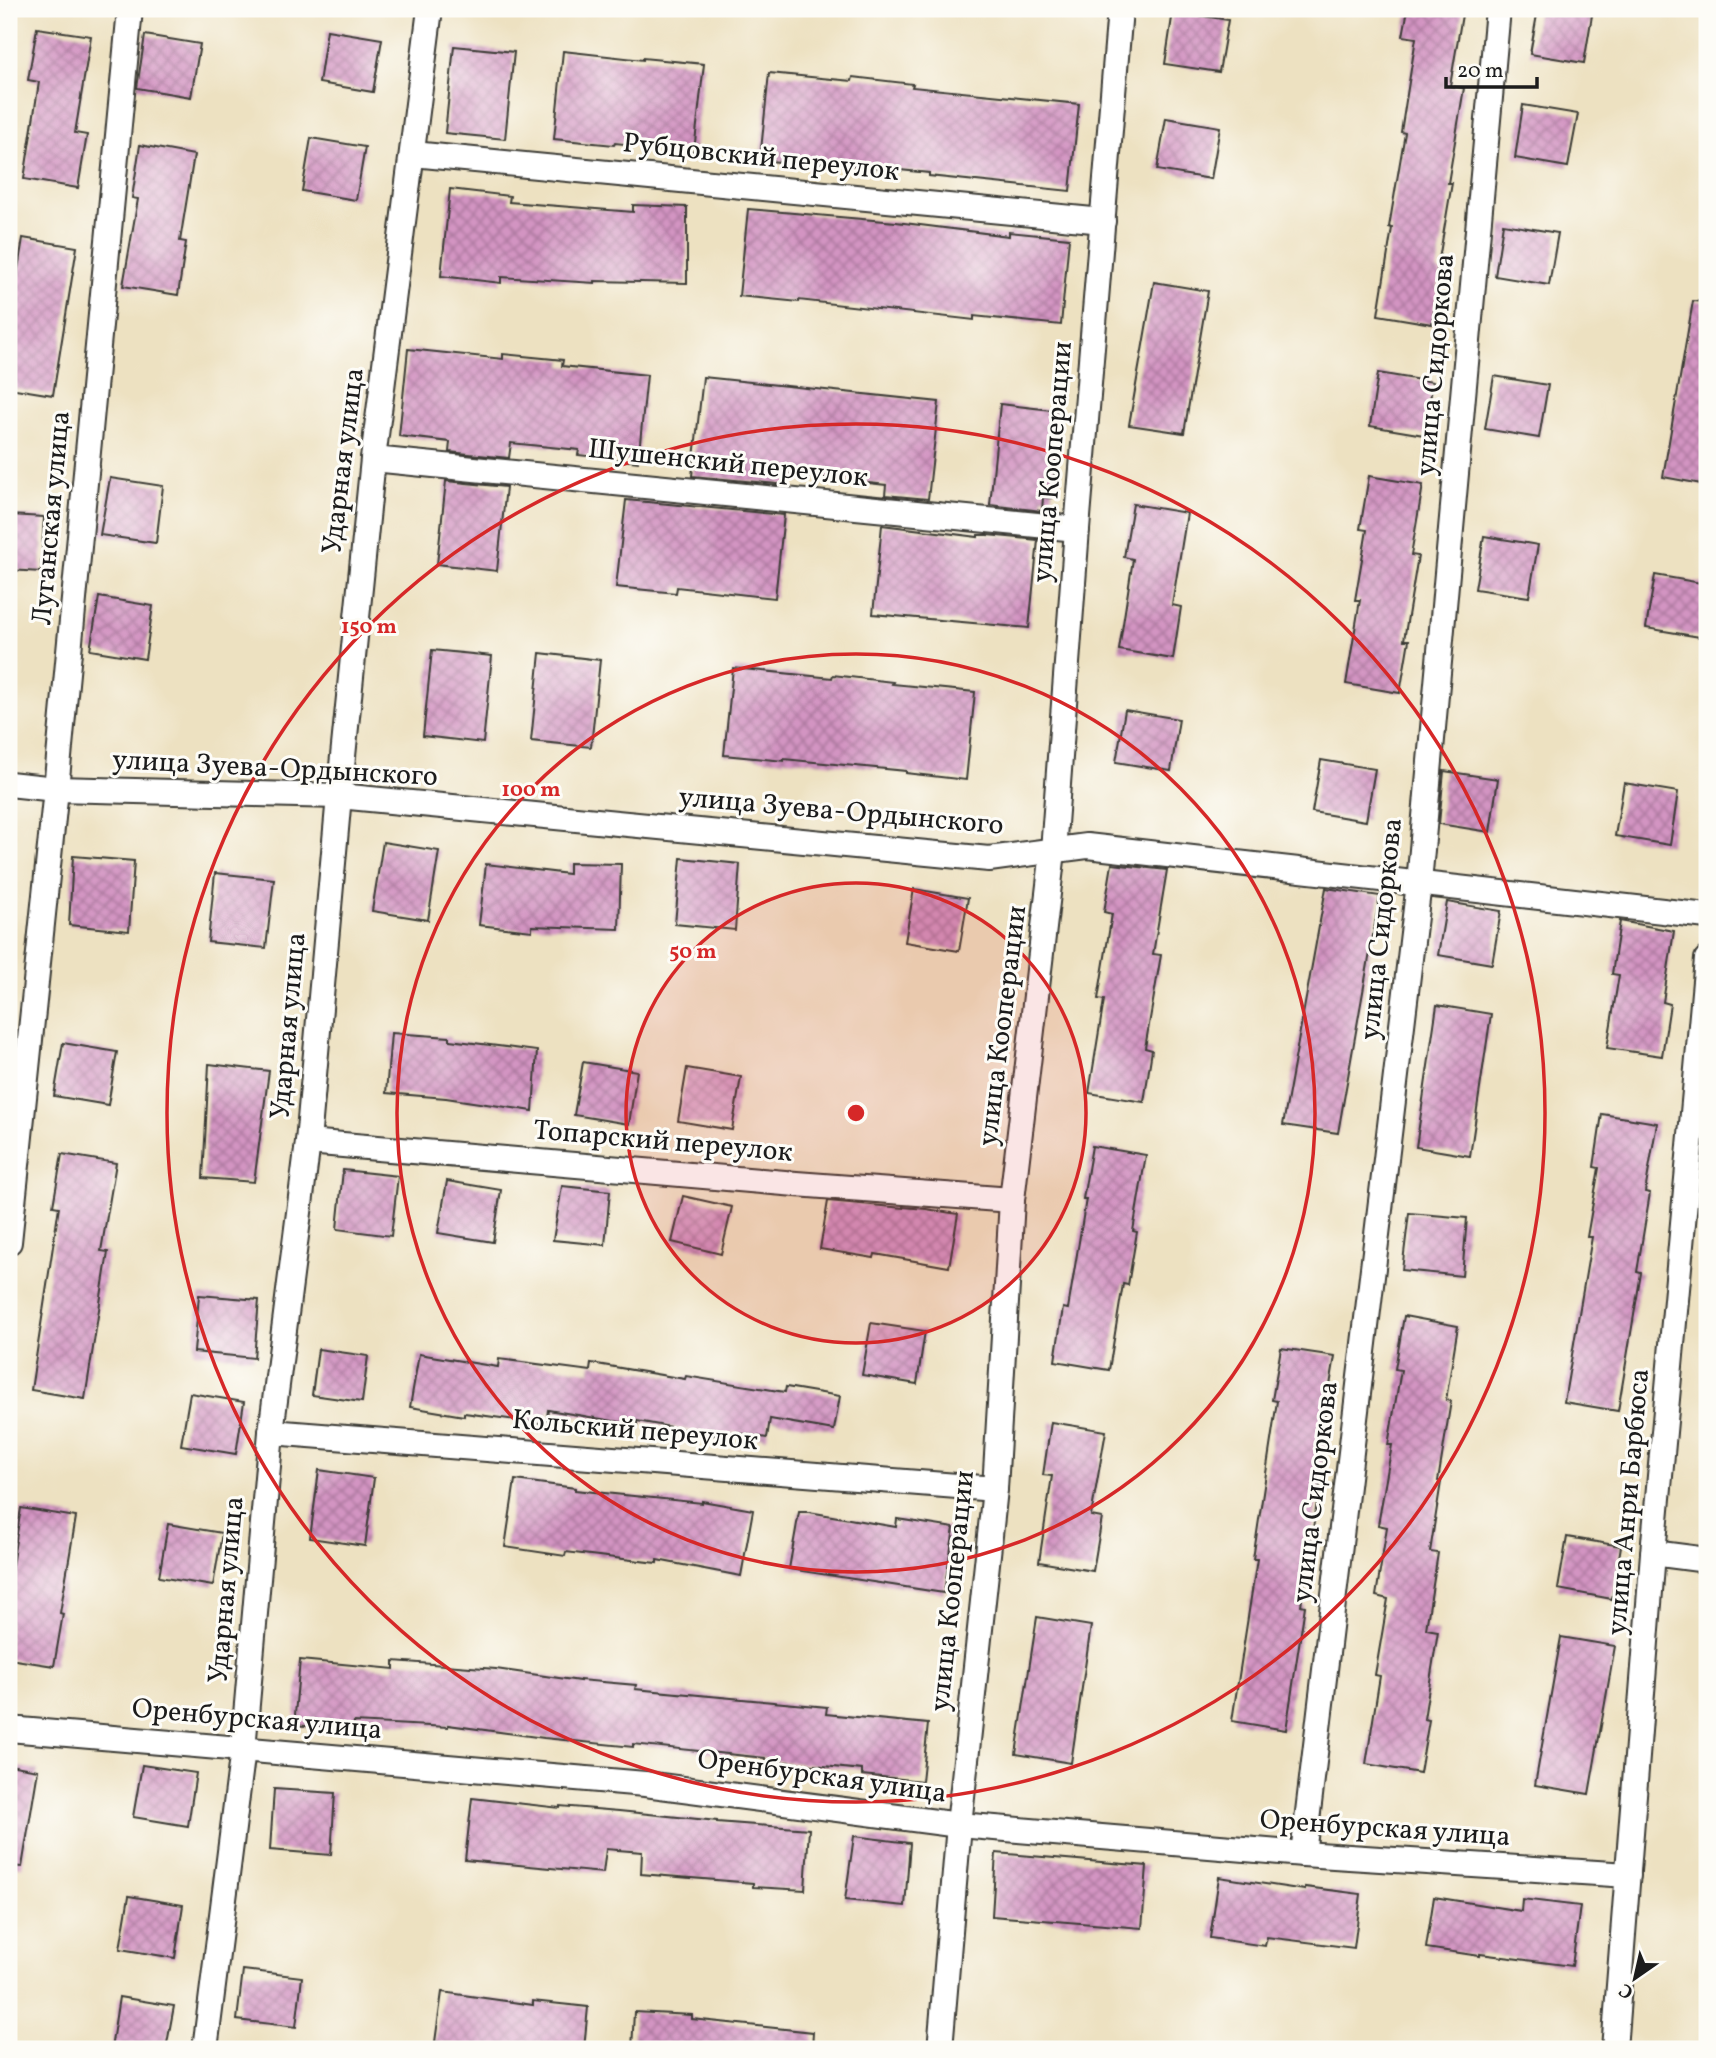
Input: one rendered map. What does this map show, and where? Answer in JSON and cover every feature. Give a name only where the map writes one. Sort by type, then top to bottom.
[{"type":"street","name":"Луганская улица","points":[[9,1242],[56,789],[131,9]]},
{"type":"street","name":"Ударная улица","points":[[205,2049],[243,1749],[271,1432],[308,1142],[373,459],[430,9]]},
{"type":"street","name":"улица Кооперации","points":[[940,2049],[958,1825],[995,1489],[1012,1200],[1053,851],[1120,9]]},
{"type":"street","name":"улица Сидоркова","points":[[1303,1854],[1419,883],[1498,9]]},
{"type":"street","name":"Рубцовский переулок","points":[[413,154],[1103,221]]},
{"type":"street","name":"Шушенский переулок","points":[[373,459],[1077,529]]},
{"type":"street","name":"улица Зуева-Ордынского","points":[[9,784],[56,789],[339,796],[989,859],[1087,846],[1707,916]]},
{"type":"street","name":"улица Анри Барбюса","points":[[1614,2049],[1653,1553],[1707,959]]},
{"type":"street","name":"Топарский переулок","points":[[308,1142],[1012,1200]]},
{"type":"street","name":"Кольский переулок","points":[[271,1432],[995,1489]]},
{"type":"street","points":[[1653,1553],[1707,1560]]},
{"type":"street","name":"Оренбурская улица","points":[[9,1728],[645,1784],[958,1825],[1303,1854],[1628,1875]]},
{"type":"building","points":[[1408,9],[1463,9],[1450,86],[1464,88],[1448,183],[1452,183],[1437,271],[1441,271],[1432,324],[1378,315],[1416,38],[1403,36]]},
{"type":"building","points":[[1538,9],[1593,9],[1584,63],[1530,54]]},
{"type":"building","points":[[1173,11],[1228,20],[1219,72],[1165,64]]},
{"type":"building","points":[[37,28],[91,36],[75,133],[87,135],[78,188],[24,179],[39,82],[28,80]]},
{"type":"building","points":[[327,30],[382,39],[373,92],[319,83]]},
{"type":"building","points":[[145,35],[200,44],[191,97],[137,88]]},
{"type":"building","points":[[454,46],[514,52],[505,139],[445,133]]},
{"type":"building","points":[[563,51],[704,64],[694,151],[554,139]]},
{"type":"building","points":[[769,73],[852,81],[853,77],[913,84],[912,87],[1079,104],[1070,191],[821,162],[820,166],[760,160]]},
{"type":"building","points":[[1523,105],[1578,114],[1568,167],[1515,158]]},
{"type":"building","points":[[1166,118],[1220,127],[1211,179],[1157,170]]},
{"type":"building","points":[[311,138],[365,147],[356,200],[302,191]]},
{"type":"building","points":[[140,145],[194,155],[180,241],[186,242],[178,295],[123,286],[138,199],[132,198]]},
{"type":"building","points":[[450,189],[510,196],[509,202],[633,212],[633,205],[687,207],[687,283],[595,283],[501,277],[501,283],[441,276]]},
{"type":"building","points":[[748,209],[896,222],[1009,236],[1009,232],[1069,238],[1061,325],[974,316],[974,320],[799,300],[739,296]]},
{"type":"building","points":[[1503,224],[1558,233],[1549,285],[1495,276]]},
{"type":"building","points":[[23,238],[77,247],[53,395],[9,388],[9,325]]},
{"type":"building","points":[[1154,282],[1208,291],[1184,433],[1129,425]]},
{"type":"building","points":[[1693,301],[1707,302],[1707,485],[1663,477]]},
{"type":"building","points":[[408,349],[503,359],[503,354],[563,360],[562,366],[647,375],[638,462],[578,455],[579,450],[511,443],[509,458],[449,452],[450,442],[399,436]]},
{"type":"building","points":[[1378,373],[1433,382],[1424,435],[1370,426]]},
{"type":"building","points":[[1494,376],[1548,385],[1539,438],[1485,429]]},
{"type":"building","points":[[703,377],[939,402],[928,499],[885,495],[886,485],[788,474],[787,485],[692,476]]},
{"type":"building","points":[[1000,404],[1060,411],[1052,498],[1043,497],[1042,511],[990,505]]},
{"type":"building","points":[[1369,476],[1423,485],[1411,555],[1418,556],[1404,640],[1409,640],[1400,693],[1346,684],[1360,600],[1355,600],[1367,530],[1360,529]]},
{"type":"building","points":[[110,478],[163,486],[156,543],[100,535]]},
{"type":"building","points":[[446,481],[506,487],[497,571],[437,564]]},
{"type":"building","points":[[626,500],[784,515],[775,598],[677,587],[676,593],[616,587]]},
{"type":"building","points":[[1133,504],[1187,513],[1172,605],[1181,607],[1173,659],[1119,650],[1133,559],[1124,557]]},
{"type":"building","points":[[9,515],[44,517],[41,572],[9,570]]},
{"type":"building","points":[[882,525],[978,537],[987,535],[1038,540],[1029,628],[873,614]]},
{"type":"building","points":[[1484,536],[1538,545],[1529,597],[1475,589]]},
{"type":"building","points":[[1655,575],[1707,584],[1700,637],[1646,628]]},
{"type":"building","points":[[99,597],[153,606],[145,659],[90,650]]},
{"type":"building","points":[[432,650],[492,656],[483,743],[423,736]]},
{"type":"building","points":[[540,653],[600,660],[591,747],[531,741]]},
{"type":"building","points":[[733,668],[832,678],[833,675],[975,692],[966,780],[906,771],[724,755]]},
{"type":"building","points":[[1125,710],[1179,719],[1171,771],[1116,762]]},
{"type":"building","points":[[1321,760],[1375,769],[1366,821],[1312,812]]},
{"type":"building","points":[[1444,771],[1498,779],[1490,832],[1439,824]]},
{"type":"building","points":[[1624,783],[1678,792],[1670,845],[1615,836]]},
{"type":"building","points":[[383,842],[439,851],[428,920],[372,911]]},
{"type":"building","points":[[73,856],[134,861],[129,931],[69,925]]},
{"type":"building","points":[[681,858],[740,864],[735,930],[675,924]]},
{"type":"building","points":[[569,863],[621,864],[619,929],[532,926],[532,931],[479,925],[486,864],[569,874]]},
{"type":"building","points":[[1112,864],[1167,870],[1153,954],[1161,955],[1145,1048],[1152,1050],[1144,1102],[1089,1093],[1104,1000],[1098,999],[1112,914],[1104,912]]},
{"type":"building","points":[[215,873],[274,879],[266,948],[208,942]]},
{"type":"building","points":[[1326,888],[1380,896],[1338,1133],[1283,1125]]},
{"type":"building","points":[[914,889],[968,898],[959,951],[905,942]]},
{"type":"building","points":[[1447,902],[1501,911],[1492,964],[1438,955]]},
{"type":"building","points":[[1620,921],[1674,931],[1663,1002],[1670,1004],[1662,1056],[1607,1048],[1619,975],[1612,974]]},
{"type":"building","points":[[1437,1005],[1491,1014],[1470,1156],[1416,1147]]},
{"type":"building","points":[[391,1033],[450,1037],[450,1040],[537,1051],[533,1111],[446,1098],[386,1093]]},
{"type":"building","points":[[63,1043],[117,1052],[108,1105],[54,1096]]},
{"type":"building","points":[[583,1062],[637,1071],[629,1124],[574,1115]]},
{"type":"building","points":[[209,1064],[269,1071],[254,1182],[203,1178]]},
{"type":"building","points":[[687,1068],[741,1077],[732,1130],[678,1121]]},
{"type":"building","points":[[1602,1114],[1657,1123],[1645,1192],[1650,1193],[1637,1272],[1641,1273],[1618,1411],[1564,1402],[1592,1237],[1587,1237],[1599,1168],[1594,1167]]},
{"type":"building","points":[[1092,1146],[1146,1155],[1133,1231],[1137,1232],[1128,1285],[1123,1284],[1109,1370],[1055,1361],[1063,1308],[1068,1309]]},
{"type":"building","points":[[62,1154],[116,1163],[101,1251],[108,1252],[85,1399],[31,1390],[59,1207],[53,1206]]},
{"type":"building","points":[[343,1170],[398,1176],[391,1236],[337,1229]]},
{"type":"building","points":[[447,1181],[501,1190],[493,1242],[438,1233]]},
{"type":"building","points":[[562,1186],[610,1191],[605,1245],[553,1240]]},
{"type":"building","points":[[683,1196],[732,1207],[721,1254],[672,1242]]},
{"type":"building","points":[[828,1201],[958,1214],[949,1267],[875,1254],[874,1258],[820,1249]]},
{"type":"building","points":[[1409,1213],[1467,1218],[1462,1276],[1402,1270]]},
{"type":"building","points":[[199,1295],[259,1300],[254,1358],[194,1352]]},
{"type":"building","points":[[1404,1316],[1458,1326],[1446,1400],[1451,1401],[1430,1552],[1438,1553],[1426,1629],[1438,1631],[1424,1719],[1429,1720],[1420,1773],[1366,1764],[1380,1676],[1375,1675],[1388,1599],[1376,1596],[1387,1527],[1378,1525],[1392,1445],[1388,1445],[1401,1370],[1395,1369]]},
{"type":"building","points":[[871,1323],[925,1331],[917,1384],[862,1375]]},
{"type":"building","points":[[1281,1348],[1335,1356],[1321,1438],[1327,1439],[1301,1605],[1305,1606],[1286,1730],[1232,1721],[1257,1559],[1253,1559],[1277,1401],[1272,1400]]},
{"type":"building","points":[[318,1349],[368,1356],[362,1402],[312,1395]]},
{"type":"building","points":[[419,1354],[498,1367],[499,1359],[590,1371],[591,1363],[685,1379],[686,1376],[785,1392],[786,1387],[840,1396],[834,1430],[770,1419],[767,1438],[732,1432],[731,1438],[637,1421],[637,1425],[548,1410],[546,1424],[464,1413],[464,1416],[410,1407]]},
{"type":"building","points":[[190,1393],[244,1402],[236,1454],[181,1445]]},
{"type":"building","points":[[1051,1422],[1106,1431],[1091,1516],[1102,1518],[1093,1571],[1039,1562],[1052,1476],[1043,1475]]},
{"type":"building","points":[[319,1470],[374,1478],[365,1546],[310,1538]]},
{"type":"building","points":[[515,1480],[575,1490],[702,1501],[753,1510],[741,1576],[657,1560],[657,1563],[566,1552],[565,1556],[505,1547]]},
{"type":"building","points":[[21,1508],[76,1517],[54,1666],[9,1659],[9,1585]]},
{"type":"building","points":[[799,1512],[896,1527],[897,1519],[954,1528],[944,1593],[789,1569]]},
{"type":"building","points":[[168,1524],[222,1533],[213,1586],[159,1577]]},
{"type":"building","points":[[1567,1537],[1621,1546],[1612,1599],[1558,1589]]},
{"type":"building","points":[[1037,1617],[1091,1626],[1071,1763],[1016,1754]]},
{"type":"building","points":[[1561,1637],[1615,1646],[1589,1794],[1535,1785]]},
{"type":"building","points":[[300,1660],[394,1669],[394,1661],[496,1669],[580,1681],[636,1685],[635,1689],[827,1707],[826,1714],[928,1724],[922,1781],[862,1775],[862,1770],[765,1758],[544,1738],[448,1725],[354,1722],[353,1730],[294,1725]]},
{"type":"building","points":[[9,1765],[38,1770],[22,1867],[9,1866]]},
{"type":"building","points":[[142,1765],[196,1773],[188,1826],[133,1817]]},
{"type":"building","points":[[274,1789],[335,1793],[331,1855],[270,1850]]},
{"type":"building","points":[[472,1798],[809,1829],[805,1890],[641,1874],[642,1852],[606,1849],[603,1873],[465,1860]]},
{"type":"building","points":[[854,1836],[910,1843],[905,1906],[845,1900]]},
{"type":"building","points":[[996,1853],[1147,1866],[1142,1928],[992,1916]]},
{"type":"building","points":[[1219,1877],[1305,1890],[1305,1887],[1361,1894],[1354,1948],[1267,1937],[1265,1946],[1210,1938]]},
{"type":"building","points":[[129,1896],[183,1905],[175,1958],[120,1949]]},
{"type":"building","points":[[1434,1897],[1521,1911],[1522,1899],[1580,1906],[1572,1966],[1426,1948]]},
{"type":"building","points":[[243,1970],[302,1977],[296,2027],[237,2020]]},
{"type":"building","points":[[442,1992],[533,2005],[533,2001],[588,2007],[584,2049],[484,2049],[435,2042]]},
{"type":"building","points":[[119,1997],[174,2006],[166,2049],[111,2049]]},
{"type":"building","points":[[634,2012],[692,2015],[692,2019],[813,2032],[812,2049],[632,2049]]}]
